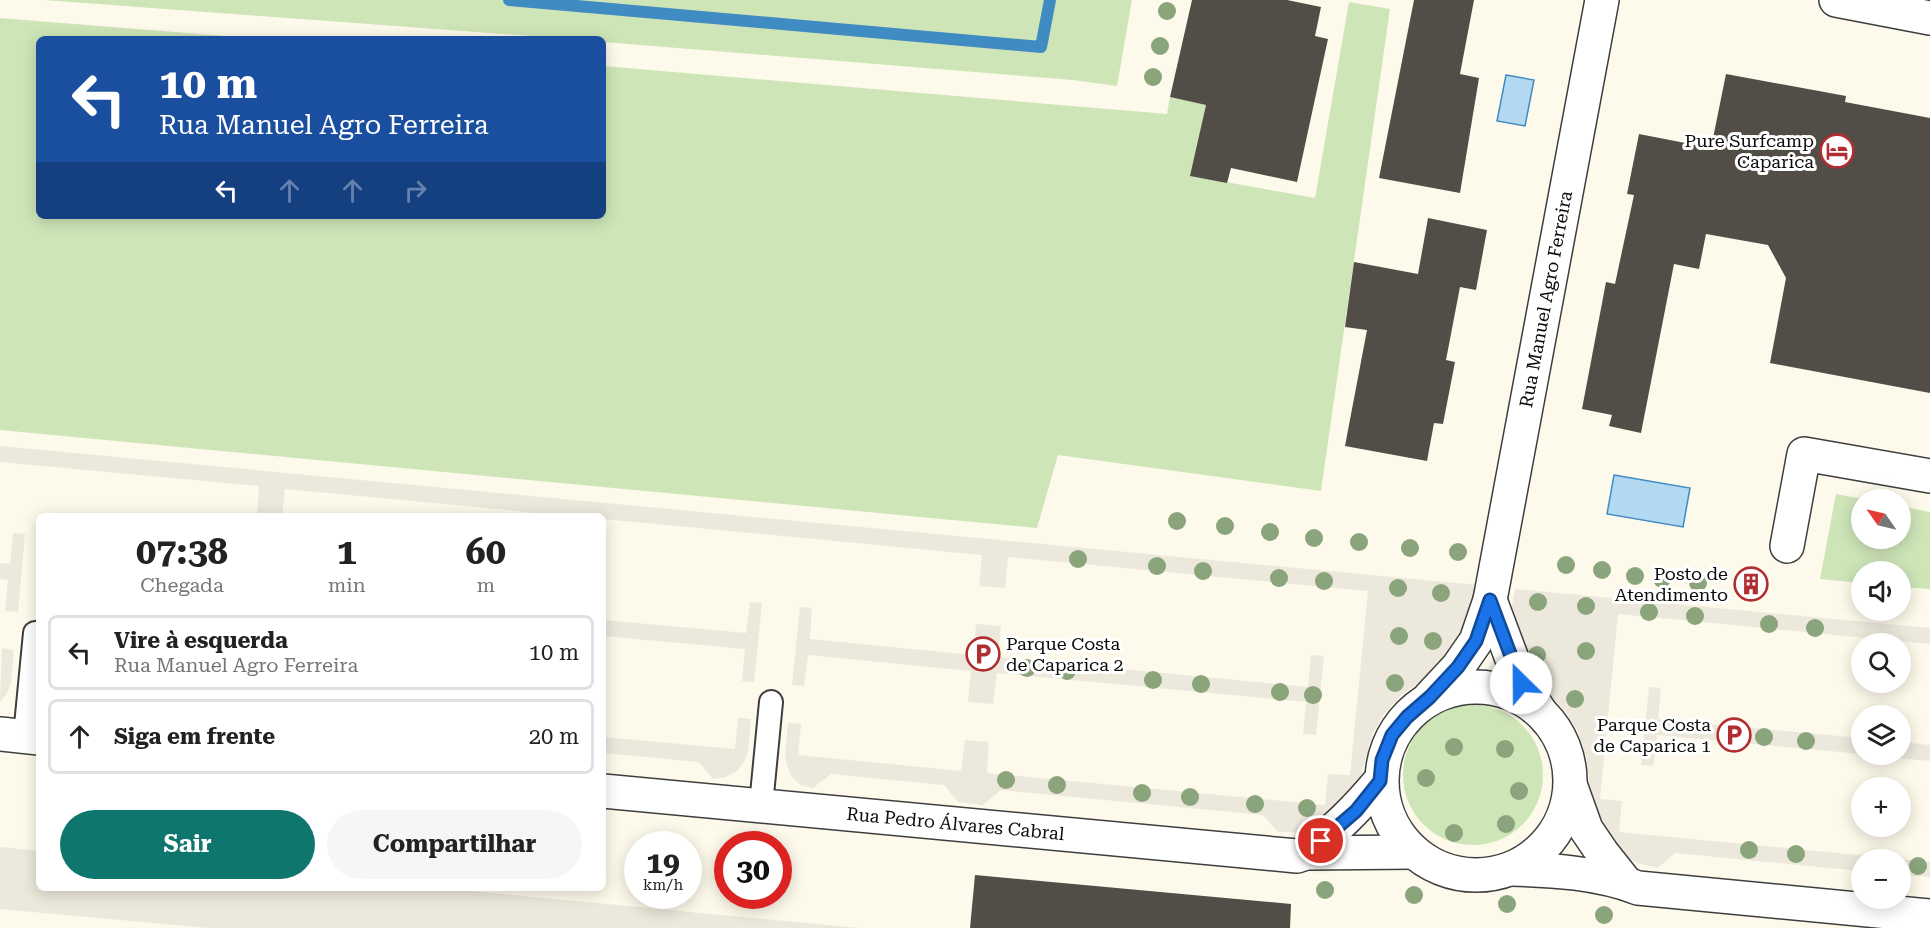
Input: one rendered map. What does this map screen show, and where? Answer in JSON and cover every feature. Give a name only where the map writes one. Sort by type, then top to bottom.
[{"type":"street","name":"Rua Manuel Agro Ferreira","points":[[1430,697],[1458,667],[1476,641],[1490,600],[1602,0]]},
{"type":"street","points":[[1836,0],[1930,18]]},
{"type":"street","points":[[1787,546],[1804,454],[1930,477]]},
{"type":"street","points":[[1490,600],[1521,683],[1559,738],[1568,759],[1571,787],[1586,829],[1626,883]]},
{"type":"street","points":[[1540,712],[1521,698],[1498,689],[1475,685],[1448,690],[1430,697],[1407,717],[1392,735],[1382,760],[1380,781],[1382,798],[1397,836],[1414,852],[1439,869],[1460,875],[1490,876],[1512,869],[1536,854],[1552,837],[1565,814],[1571,787]]},
{"type":"street","points":[[1306,853],[1350,817],[1380,781]]},
{"type":"street","name":"Rua Pedro Álvares Cabral","points":[[606,791],[1297,856],[1306,853],[1414,852]]},
{"type":"street","points":[[1512,869],[1562,871],[1626,883],[1638,888],[1930,916]]},
{"type":"lane","points":[[21,736],[35,633]]},
{"type":"lane","points":[[761,805],[771,702]]},
{"type":"green space","points":[[44,0],[1132,0],[1117,86],[1073,80],[606,42],[606,36],[530,36]]},
{"type":"green space","points":[[1349,2],[1390,9],[1321,491],[1058,455],[1037,528],[0,430],[0,18],[225,36],[36,36],[36,219],[606,219],[606,66],[1167,114],[1170,97],[1206,105],[1191,176],[1315,198]]},
{"type":"green space","points":[[1836,494],[1851,497],[1851,549],[1911,549],[1911,508],[1930,512],[1930,589],[1911,588],[1911,561],[1851,561],[1851,582],[1820,579]]},
{"type":"green space","points":[[1473,705],[1500,711],[1512,717],[1522,726],[1531,736],[1537,748],[1543,775],[1537,802],[1531,814],[1522,824],[1512,833],[1500,839],[1473,845],[1446,839],[1434,833],[1424,824],[1415,814],[1409,802],[1403,775],[1409,748],[1415,736],[1424,726],[1434,717],[1446,711]]},
{"type":"shaded area","points":[[0,446],[1477,585],[1468,627],[1440,668],[1400,696],[1384,714],[1372,735],[1357,790],[1319,826],[1299,832],[1278,832],[1263,815],[1001,790],[983,805],[958,802],[944,785],[831,774],[813,788],[801,785],[792,777],[787,766],[785,754],[788,723],[801,724],[798,755],[961,771],[965,740],[989,742],[987,773],[1325,805],[1328,774],[1350,775],[1368,591],[1008,557],[1005,588],[979,586],[982,555],[606,519],[606,513],[529,513],[285,489],[282,513],[257,513],[259,486],[0,462]]},
{"type":"shaded area","points":[[13,533],[25,534],[18,612],[5,611],[8,580],[0,579],[0,563],[10,564]]},
{"type":"shaded area","points":[[1515,589],[1930,628],[1930,644],[1911,642],[1911,633],[1851,633],[1851,636],[1618,614],[1600,799],[1622,801],[1619,832],[1851,854],[1851,870],[1675,853],[1658,868],[1637,863],[1619,854],[1604,840],[1587,795],[1589,779],[1586,755],[1578,732],[1565,711],[1537,683],[1511,623]]},
{"type":"shaded area","points":[[750,602],[762,603],[754,682],[742,681],[745,649],[606,636],[606,620],[746,633]]},
{"type":"shaded area","points":[[800,607],[812,608],[810,639],[973,655],[976,624],[1001,626],[998,657],[1308,687],[1311,655],[1324,656],[1316,735],[1303,734],[1306,702],[997,673],[993,704],[968,702],[971,671],[808,655],[804,686],[792,685]]},
{"type":"shaded area","points":[[2,648],[14,650],[11,682],[0,702]]},
{"type":"shaded area","points":[[1649,687],[1661,688],[1658,719],[1851,737],[1851,753],[1657,735],[1653,766],[1641,765]]},
{"type":"shaded area","points":[[738,718],[751,719],[748,751],[744,762],[736,772],[713,779],[699,762],[606,753],[606,737],[735,749]]},
{"type":"shaded area","points":[[1911,743],[1930,745],[1930,761],[1911,759]]},
{"type":"shaded area","points":[[0,847],[36,851],[36,891],[470,891],[624,906],[624,909],[660,909],[859,928],[208,928],[0,909]]},
{"type":"shaded area","points":[[1911,860],[1930,862],[1930,877],[1911,876]]},
{"type":"water","points":[[1506,75],[1534,80],[1525,126],[1497,121]]},
{"type":"water","points":[[1614,475],[1690,488],[1683,527],[1607,514]]},
{"type":"building","points":[[1192,0],[1287,0],[1321,7],[1315,36],[1328,39],[1297,182],[1231,168],[1227,183],[1190,176],[1206,105],[1170,97]]},
{"type":"building","points":[[1414,0],[1474,0],[1460,74],[1479,78],[1460,193],[1379,178]]},
{"type":"building","points":[[1726,74],[1846,96],[1845,102],[1930,118],[1930,393],[1770,363],[1786,278],[1768,245],[1706,234],[1699,269],[1674,264],[1641,433],[1609,426],[1612,415],[1582,409],[1606,282],[1615,284],[1634,195],[1627,194],[1639,134],[1711,148]]},
{"type":"building","points":[[1428,218],[1487,230],[1476,290],[1460,287],[1446,360],[1455,362],[1443,424],[1434,423],[1427,461],[1345,446],[1367,330],[1345,327],[1354,262],[1418,274]]},
{"type":"building","points":[[975,875],[1291,904],[1290,928],[970,928]]},
{"type":"waterway","points":[[509,0],[1041,47],[1050,0]]},
{"type":"place","name":"Pure Surfcamp Caparica","points":[[1837,151]]},
{"type":"place","name":"Posto de Atendimento","points":[[1751,584]]},
{"type":"place","name":"Parque Costa de Caparica 2","points":[[983,654]]},
{"type":"place","name":"Parque Costa de Caparica 1","points":[[1734,735]]},
{"type":"route","points":[[1321,841],[1356,811],[1380,781],[1382,760],[1392,735],[1458,667],[1476,641],[1490,600],[1521,683]]}]
